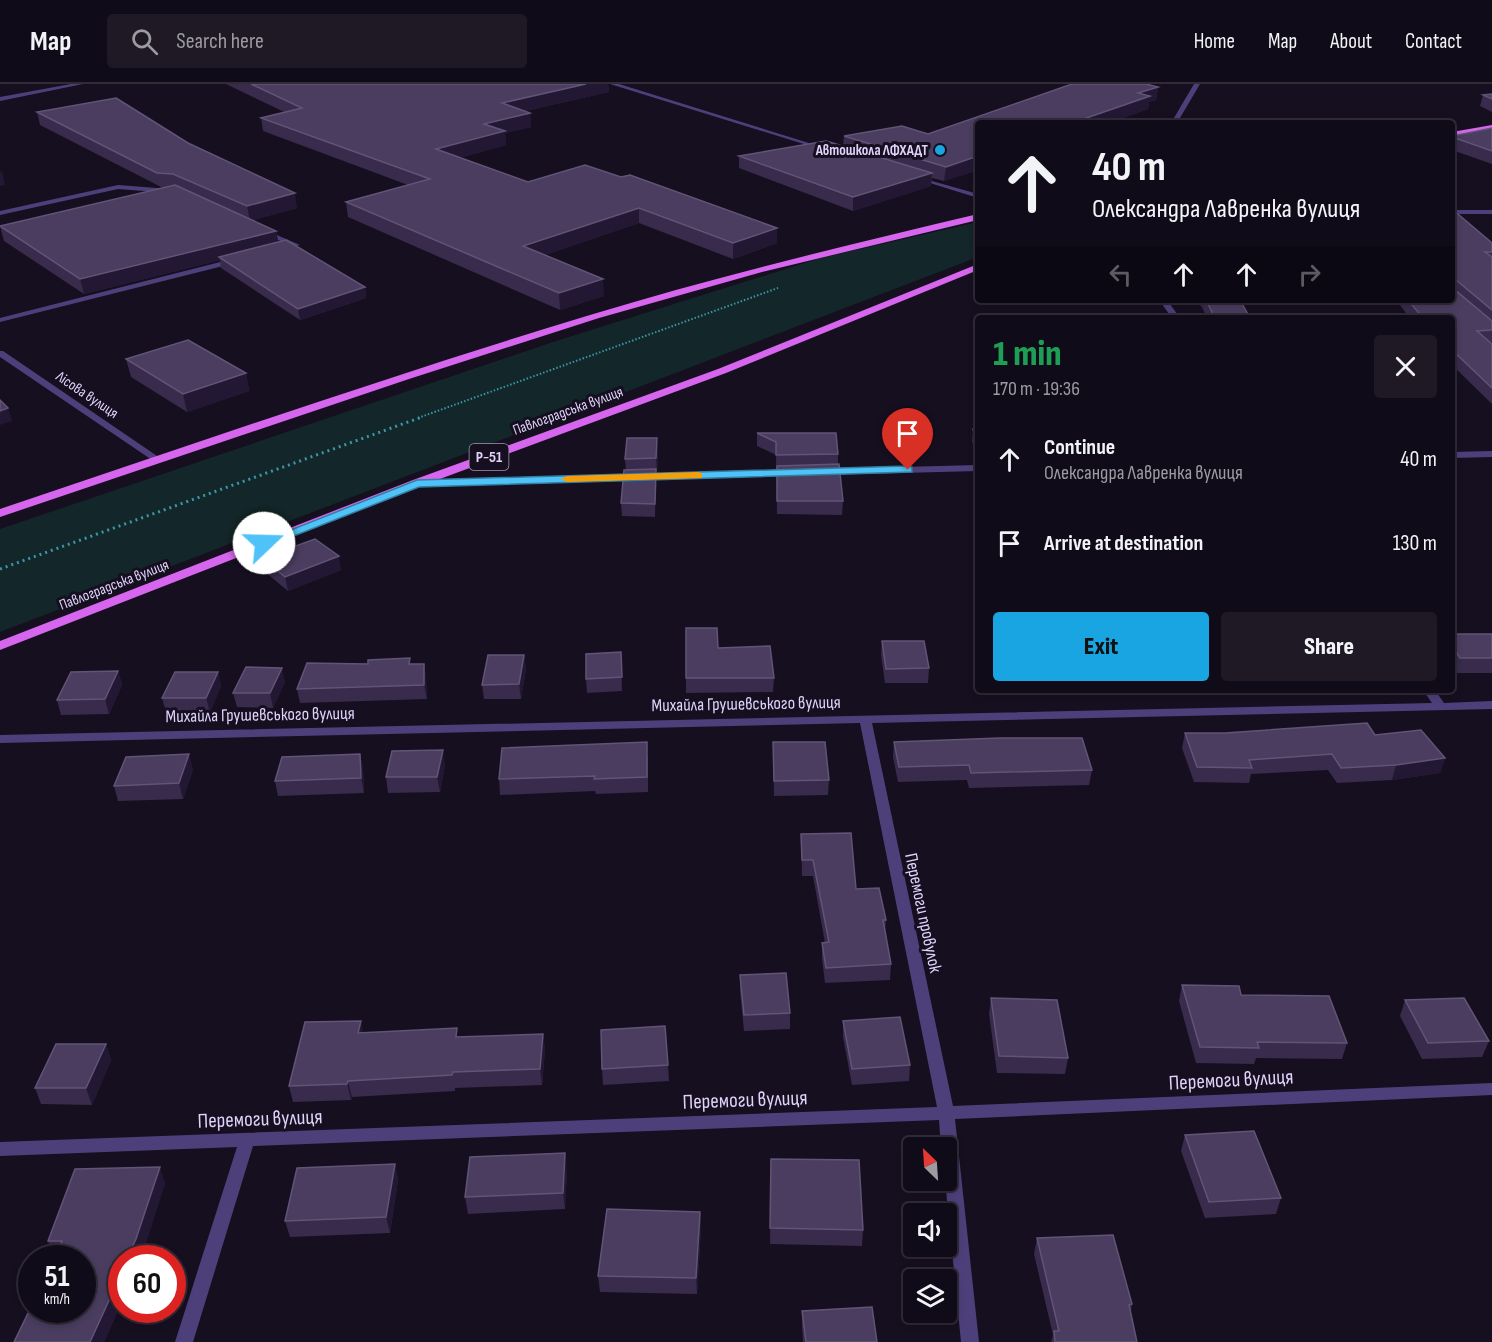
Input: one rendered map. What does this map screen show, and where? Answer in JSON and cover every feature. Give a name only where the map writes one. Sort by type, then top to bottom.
[{"type":"main road","points":[[1455,133],[1492,127]]},
{"type":"main road","points":[[0,513],[565,326],[756,271],[975,218]]},
{"type":"main road","name":"Павлоградська вулиця","points":[[0,646],[417,483],[722,370],[975,268]]},
{"type":"street","points":[[0,99],[80,84]]},
{"type":"street","points":[[613,84],[830,151]]},
{"type":"street","points":[[1176,120],[1197,84]]},
{"type":"street","points":[[909,175],[975,195]]},
{"type":"street","points":[[0,213],[118,187],[173,192],[184,196]]},
{"type":"street","points":[[1455,212],[1492,212]]},
{"type":"street","points":[[255,227],[296,245],[274,251]]},
{"type":"street","points":[[0,320],[239,260]]},
{"type":"street","name":"Лісова вулиця","points":[[0,353],[158,460]]},
{"type":"street","points":[[1455,455],[1492,454]]},
{"type":"street","points":[[811,472],[975,468]]},
{"type":"street","points":[[417,483],[799,473]]},
{"type":"street","points":[[1431,693],[1440,706]]},
{"type":"street","name":"Михайла Грушевського вулиця","points":[[0,739],[1492,705]]},
{"type":"street","name":"Перемоги провулок","points":[[865,719],[946,1113],[970,1342]]},
{"type":"street","name":"Перемоги вулиця","points":[[0,1149],[946,1113],[1492,1089]]},
{"type":"street","points":[[184,1342],[247,1140]]},
{"type":"path","points":[[0,569],[788,285]]},
{"type":"green space","points":[[975,223],[975,258],[0,632],[0,529],[556,341],[821,258]]},
{"type":"building","points":[[251,84],[586,84],[502,103],[530,113],[484,124],[505,131],[436,149],[528,182],[585,165],[621,177],[630,175],[777,228],[733,243],[639,208],[523,246],[603,279],[559,293],[346,202],[430,179],[261,118],[302,108]]},
{"type":"building","points":[[1072,84],[1146,84],[1158,87],[1138,93],[1150,96],[1081,120],[975,120],[975,157],[946,167],[844,136],[902,126],[928,134]]},
{"type":"building","points":[[116,98],[188,143],[295,193],[247,206],[173,174],[157,173],[37,112]]},
{"type":"building","points":[[1492,128],[1492,151],[1455,138],[1455,135]]},
{"type":"building","points":[[826,141],[932,173],[853,197],[739,156]]},
{"type":"building","points":[[175,185],[276,231],[80,279],[0,226]]},
{"type":"building","points":[[1455,212],[1492,243],[1492,252],[1485,252],[1492,257],[1492,310],[1456,280]]},
{"type":"building","points":[[286,240],[365,287],[298,309],[219,257]]},
{"type":"building","points":[[1455,290],[1492,321],[1492,330],[1477,331],[1492,344],[1492,388],[1455,353],[1455,315],[1420,315],[1410,303],[1455,303]]},
{"type":"building","points":[[1208,303],[1242,303],[1248,315],[1214,315]]},
{"type":"building","points":[[188,340],[246,373],[183,394],[126,359]]},
{"type":"building","points":[[0,400],[8,408],[0,411]]},
{"type":"building","points":[[757,433],[836,433],[838,454],[776,455],[776,442]]},
{"type":"building","points":[[627,438],[657,438],[656,458],[625,459]]},
{"type":"building","points":[[839,464],[843,501],[777,501],[777,466]]},
{"type":"building","points":[[656,469],[655,504],[621,503],[624,470]]},
{"type":"building","points":[[315,539],[339,556],[285,577],[262,558]]},
{"type":"building","points":[[686,628],[717,628],[718,648],[770,646],[774,678],[686,678]]},
{"type":"building","points":[[1455,634],[1492,634],[1492,658],[1460,658],[1455,650]]},
{"type":"building","points":[[882,641],[924,641],[929,668],[886,669]]},
{"type":"building","points":[[621,652],[622,677],[586,679],[586,654]]},
{"type":"building","points":[[488,655],[524,655],[519,684],[482,685]]},
{"type":"building","points":[[410,658],[409,664],[424,664],[424,685],[297,689],[307,663],[368,664],[368,660]]},
{"type":"building","points":[[246,667],[282,668],[270,693],[233,693]]},
{"type":"building","points":[[118,671],[105,699],[57,700],[71,672]]},
{"type":"building","points":[[175,672],[218,672],[206,698],[162,698]]},
{"type":"building","points":[[1367,723],[1375,735],[1421,730],[1445,758],[1396,765],[1341,768],[1332,754],[1249,760],[1252,768],[1197,767],[1185,733],[1225,733]]},
{"type":"building","points":[[1082,738],[1092,770],[971,773],[969,765],[899,767],[894,742]]},
{"type":"building","points":[[647,742],[647,777],[499,779],[502,748]]},
{"type":"building","points":[[773,742],[825,742],[829,780],[774,781]]},
{"type":"building","points":[[443,750],[437,777],[386,777],[392,751]]},
{"type":"building","points":[[189,754],[179,783],[114,786],[126,757]]},
{"type":"building","points":[[360,754],[361,778],[275,781],[282,757]]},
{"type":"building","points":[[851,833],[856,889],[879,888],[886,920],[883,920],[891,964],[826,968],[822,943],[829,942],[813,860],[802,860],[801,834]]},
{"type":"building","points":[[786,973],[790,1013],[744,1015],[740,975]]},
{"type":"building","points":[[1182,985],[1239,986],[1241,995],[1329,996],[1347,1043],[1257,1042],[1259,1048],[1200,1047]]},
{"type":"building","points":[[991,998],[1057,1000],[1068,1058],[999,1056]]},
{"type":"building","points":[[1464,998],[1489,1041],[1428,1043],[1405,1000]]},
{"type":"building","points":[[900,1017],[910,1065],[852,1069],[843,1021]]},
{"type":"building","points":[[361,1021],[358,1033],[457,1028],[456,1037],[543,1034],[540,1069],[453,1072],[452,1075],[348,1081],[347,1084],[289,1086],[305,1022]]},
{"type":"building","points":[[665,1026],[668,1065],[602,1069],[601,1030]]},
{"type":"building","points":[[56,1044],[106,1044],[86,1088],[35,1088]]},
{"type":"building","points":[[1254,1131],[1281,1198],[1209,1202],[1185,1135]]},
{"type":"building","points":[[565,1153],[563,1193],[465,1197],[470,1157]]},
{"type":"building","points":[[771,1159],[859,1160],[863,1230],[770,1228]]},
{"type":"building","points":[[395,1164],[386,1217],[285,1221],[297,1168]]},
{"type":"building","points":[[160,1167],[133,1245],[108,1245],[108,1303],[90,1342],[14,1342],[23,1323],[96,1323],[96,1245],[60,1245],[62,1241],[48,1241],[75,1169]]},
{"type":"building","points":[[607,1209],[700,1212],[696,1278],[598,1276]]},
{"type":"building","points":[[1113,1235],[1132,1304],[1129,1305],[1137,1342],[1055,1342],[1054,1331],[1059,1331],[1037,1238]]},
{"type":"building","points":[[872,1307],[877,1342],[806,1342],[802,1311]]},
{"type":"slow traffic","points":[[567,479],[698,476]]},
{"type":"place","name":"Автошкола ЛФХАДТ","points":[[940,150]]},
{"type":"route","points":[[264,543],[417,483],[908,470]]}]
